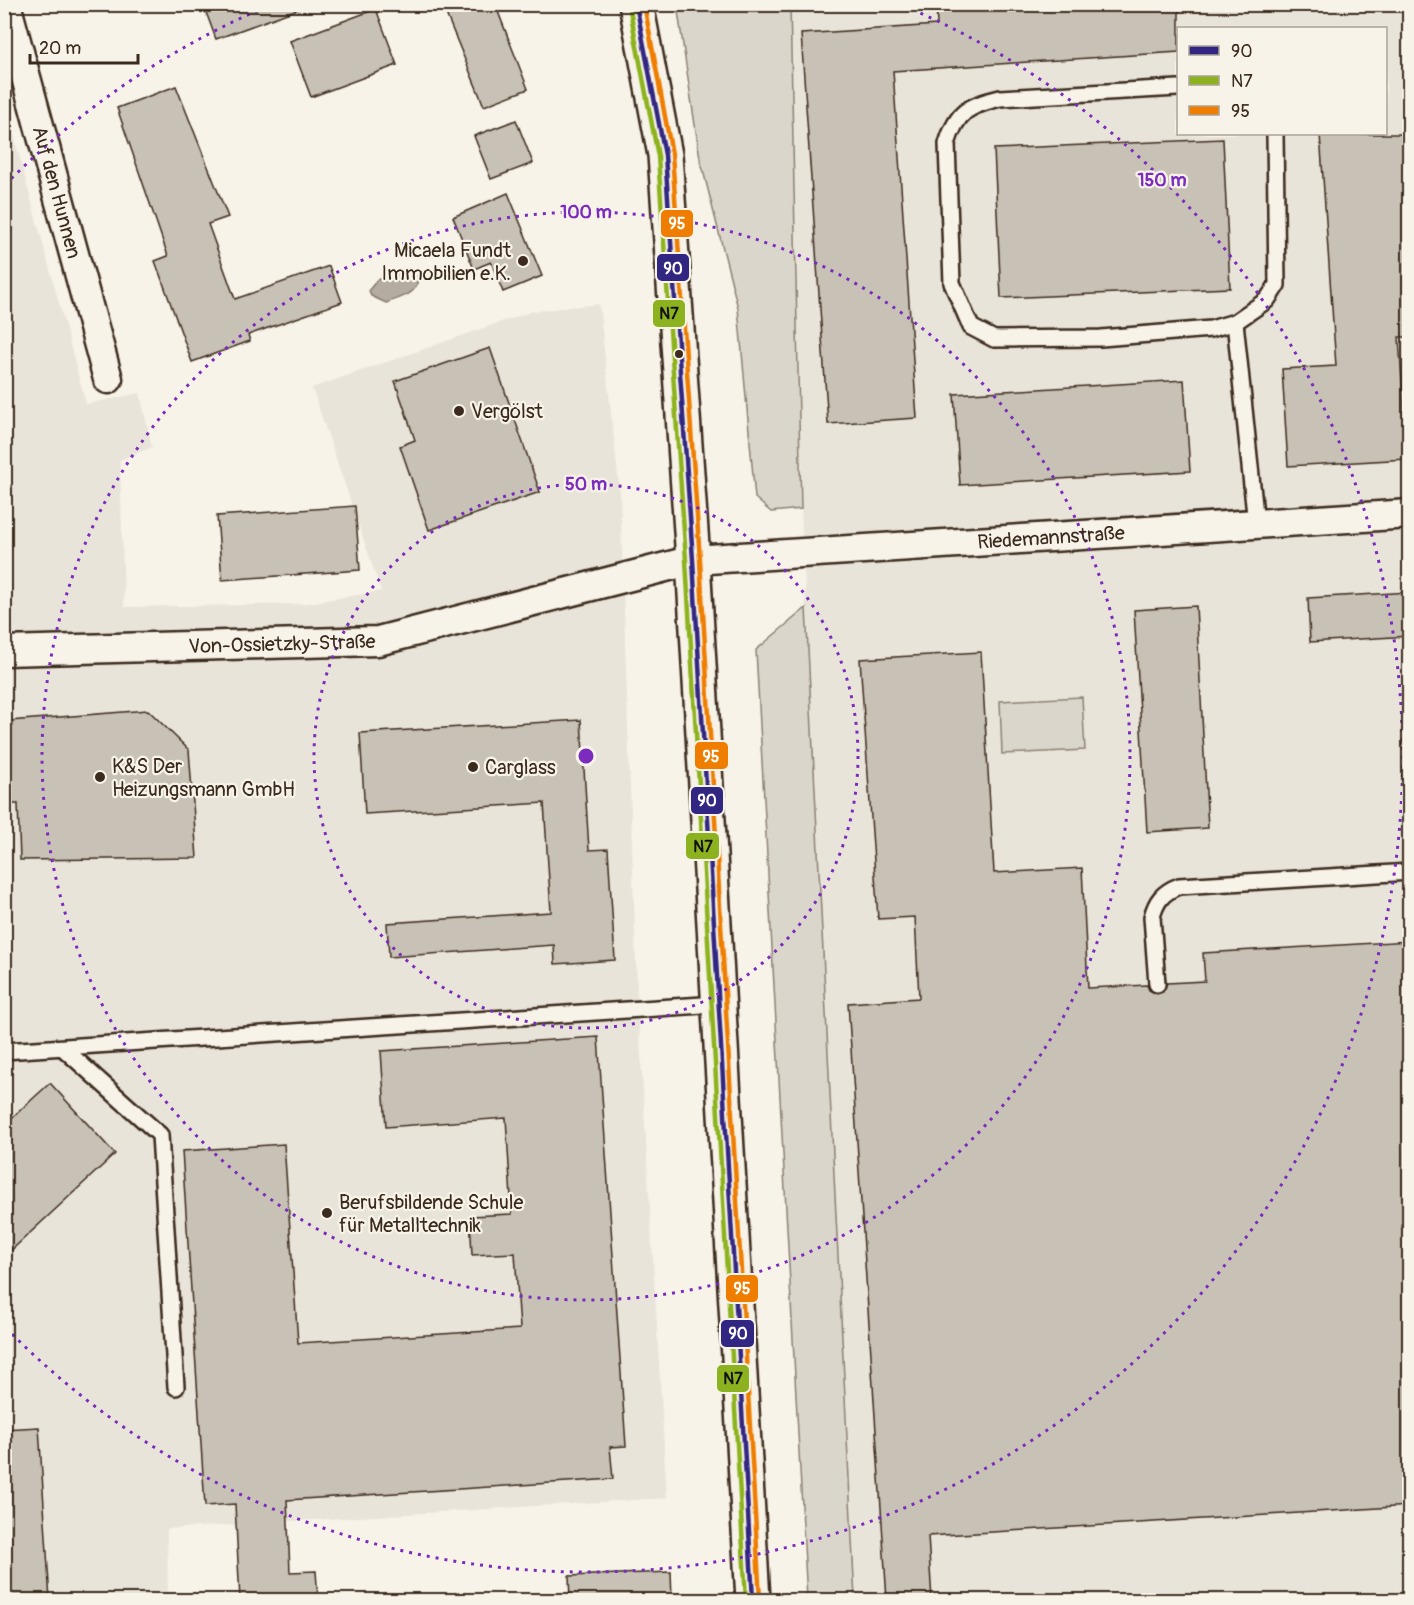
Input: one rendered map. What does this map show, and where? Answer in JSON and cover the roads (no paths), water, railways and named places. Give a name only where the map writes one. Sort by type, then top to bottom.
[{"type":"main road","points":[[636,4],[664,155],[693,560],[753,1600]]},
{"type":"street","name":"Auf den Hunnen","points":[[6,4],[108,380]]},
{"type":"street","name":"Riedemannstraße","points":[[693,560],[1410,514]]},
{"type":"street","name":"Von-Ossietzky-Straße","points":[[4,651],[378,641],[693,560]]},
{"type":"lane","points":[[1177,88],[999,98],[974,104],[962,113],[953,126],[947,144],[952,283],[971,327],[994,339],[1101,338],[1211,329],[1235,322],[1267,300],[1277,285],[1275,135]]},
{"type":"lane","points":[[1235,322],[1256,524]]},
{"type":"lane","points":[[1156,984],[1152,917],[1155,907],[1169,890],[1179,886],[1410,872]]},
{"type":"lane","points":[[4,1051],[718,1004]]},
{"type":"lane","points":[[63,1048],[160,1135],[176,1387]]},
{"type":"place","name":"Micaela Fundt Immobilien e.K.","points":[[523,261]]},
{"type":"place","name":"Vergölst","points":[[459,411]]},
{"type":"place","name":"Carglass","points":[[473,767]]},
{"type":"place","name":"K&S Der Heizungsmann GmbH","points":[[100,777]]},
{"type":"place","name":"Berufsbildende Schule für Metalltechnik","points":[[327,1213]]}]
